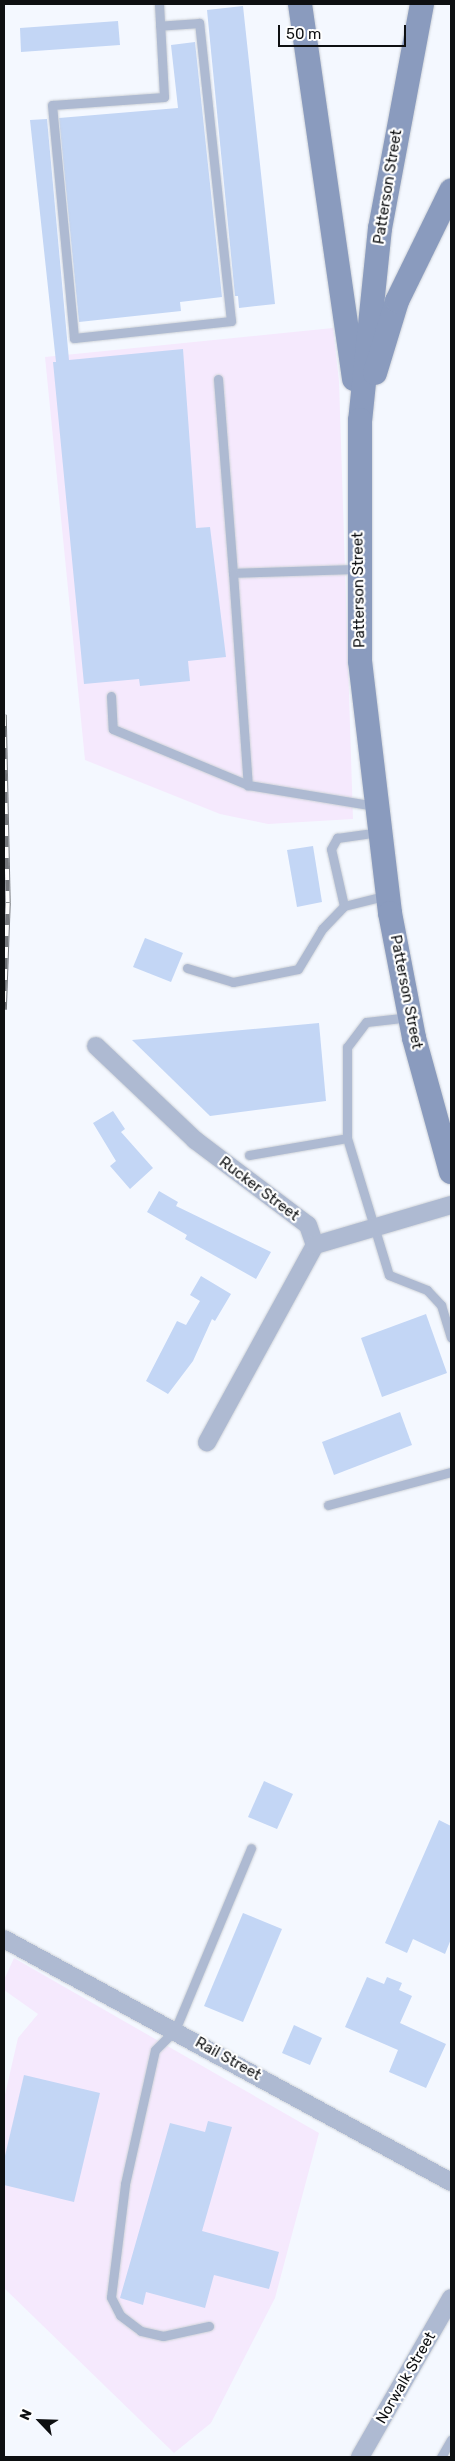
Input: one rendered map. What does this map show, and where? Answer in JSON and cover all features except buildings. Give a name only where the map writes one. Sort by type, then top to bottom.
[{"type":"main road","points":[[300,4],[360,420]]},
{"type":"main road","name":"Patterson Street","points":[[422,4],[380,228],[360,420],[360,661],[388,895],[410,1017],[451,1172]]},
{"type":"main road","points":[[360,420],[397,302],[451,191]]},
{"type":"street","name":"Rucker Street","points":[[96,1046],[195,1140],[308,1225],[315,1245]]},
{"type":"street","points":[[207,1442],[315,1245],[451,1205]]},
{"type":"street","name":"Rail Street","points":[[4,1939],[175,2030],[451,2182]]},
{"type":"street","name":"Norwalk Street","points":[[366,2455],[451,2298]]},
{"type":"lane","points":[[158,4],[164,97],[52,105],[74,338],[231,321],[199,23],[160,26]]},
{"type":"lane","points":[[218,379],[248,784]]},
{"type":"lane","points":[[233,573],[359,569]]},
{"type":"lane","points":[[111,696],[113,729],[248,784],[376,806]]},
{"type":"lane","points":[[344,906],[331,848],[337,838],[379,832]]},
{"type":"lane","points":[[187,968],[233,982],[298,969],[322,929],[344,906],[388,895]]},
{"type":"lane","points":[[410,1017],[366,1022],[347,1047],[347,1138],[373,1228],[389,1275],[427,1290],[441,1305],[451,1336]]},
{"type":"lane","points":[[249,1155],[347,1138]]},
{"type":"lane","points":[[328,1505],[451,1472]]},
{"type":"lane","points":[[209,2326],[163,2336],[142,2331],[120,2315],[111,2297],[125,2184],[144,2087],[155,2050],[175,2030],[251,1848]]},
{"type":"lane","points":[[441,2457],[451,2440]]},
{"type":"shaded area","points":[[333,328],[339,381],[353,819],[268,824],[220,814],[85,760],[45,357]]},
{"type":"shaded area","points":[[14,1958],[319,2133],[275,2298],[211,2423],[174,2453],[4,2288],[4,2099],[18,2038],[38,2014],[4,1990],[4,1980]]},
{"type":"railway","points":[[4,715],[8,903],[4,1010]]}]
